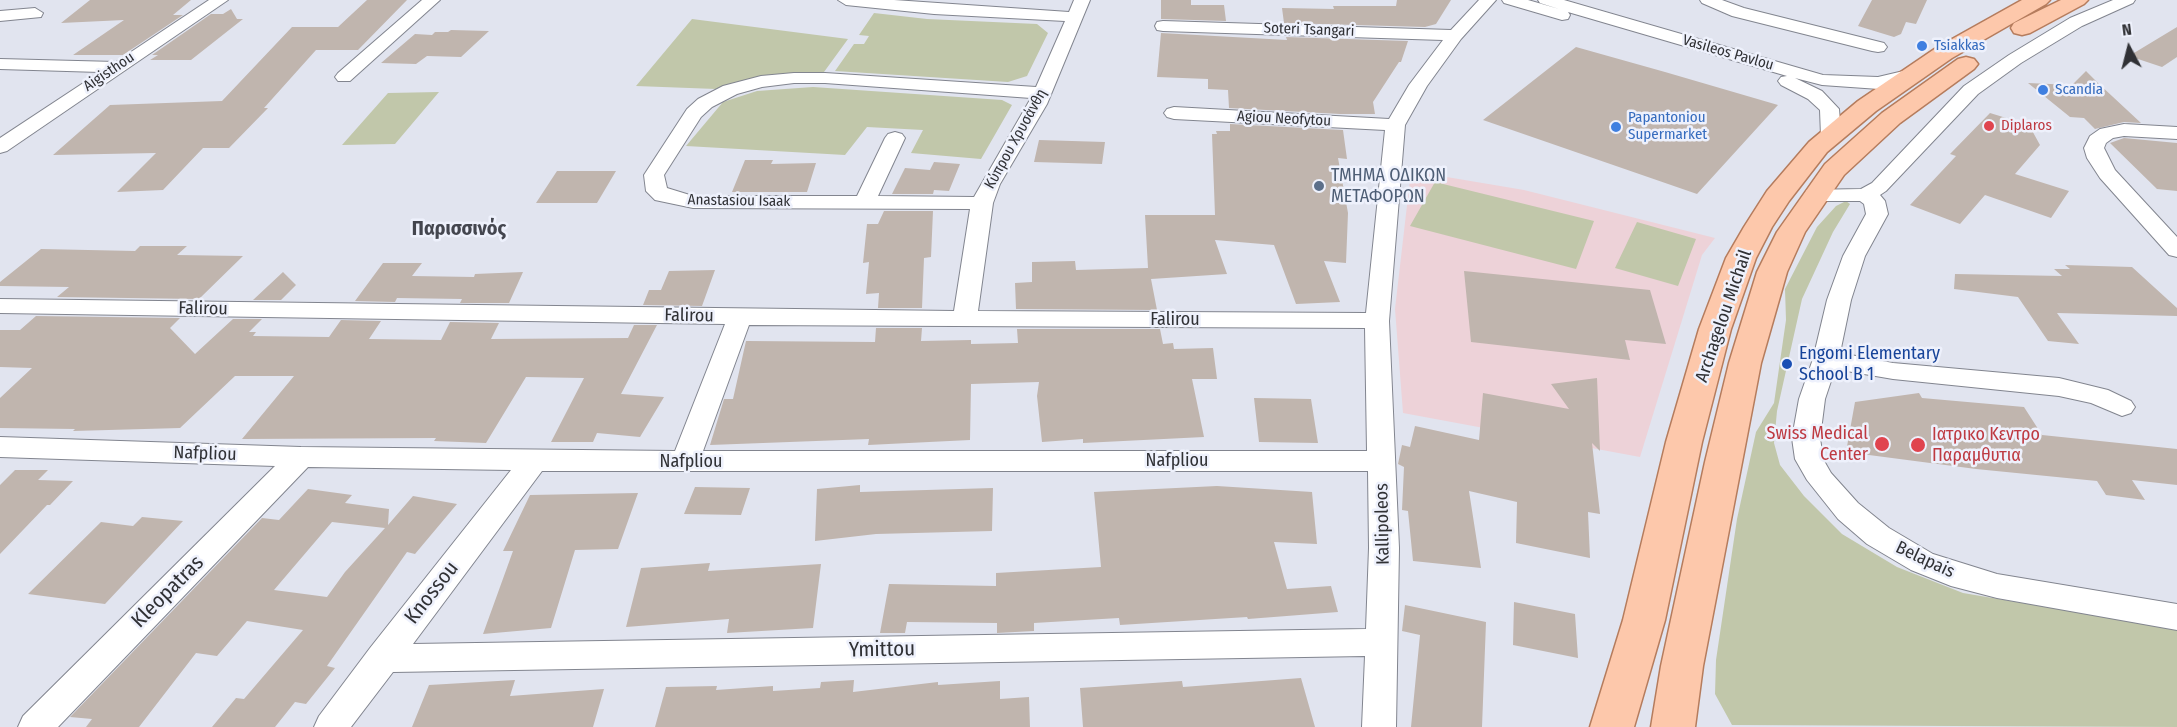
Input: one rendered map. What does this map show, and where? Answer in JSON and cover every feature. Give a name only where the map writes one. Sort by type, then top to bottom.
[{"type":"main road","name":"Archagelou Michail","points":[[1612,727],[1644,620],[1687,431],[1715,329],[1741,258],[1777,196],[1831,136],[1912,74],[2007,16],[2039,0]]},
{"type":"main road","name":"Archagelou Michail","points":[[1672,727],[1709,530],[1745,363],[1772,272],[1791,232],[1834,170],[1891,118],[1980,54],[2041,17],[2077,0]]},
{"type":"street","name":"Aigisthou","points":[[0,147],[116,67],[220,0]]},
{"type":"street","points":[[344,77],[432,0]]},
{"type":"street","points":[[846,0],[1078,8]]},
{"type":"street","points":[[1377,321],[1395,125],[1418,85],[1455,35],[1488,0]]},
{"type":"street","name":"Vasileos Pavlou","points":[[1510,0],[1542,4],[1822,80],[1868,84],[1912,74]]},
{"type":"street","points":[[1708,0],[1738,12],[1878,47]]},
{"type":"street","points":[[1815,195],[1865,195],[1888,179],[1971,90],[2015,59],[2076,22],[2127,0]]},
{"type":"street","points":[[1475,14],[1503,8],[1542,4]]},
{"type":"street","name":"Vasileos Pavlou","points":[[1542,4],[1795,84],[1815,95],[1829,109],[1831,136]]},
{"type":"street","name":"Κύπρου Χρυσάνθη","points":[[965,318],[982,203],[990,184],[1043,93],[1078,8]]},
{"type":"street","points":[[0,16],[35,13]]},
{"type":"street","name":"Soteri Tsangari","points":[[1163,26],[1455,35]]},
{"type":"street","points":[[0,64],[116,67]]},
{"type":"street","name":"Anastasiou Isaak","points":[[982,203],[693,202],[663,195],[657,191],[654,175],[694,113],[705,103],[730,90],[761,81],[825,78],[1043,93]]},
{"type":"street","name":"Agiou Neofytou","points":[[1174,113],[1395,125]]},
{"type":"street","points":[[2177,133],[2146,130],[2116,132],[2097,140],[2094,148],[2107,174],[2177,250]]},
{"type":"street","points":[[864,203],[895,138]]},
{"type":"street","name":"Belapais","points":[[1865,195],[1874,201],[1877,214],[1854,256],[1839,300],[1826,359],[1812,399],[1806,438],[1809,459],[1833,496],[1878,537],[1922,562],[1962,577],[1997,586],[2177,617]]},
{"type":"street","name":"Falirou","points":[[0,306],[740,317],[1377,321]]},
{"type":"street","points":[[685,462],[740,317]]},
{"type":"street","name":"Kallipoleos","points":[[1377,321],[1384,548],[1379,727]]},
{"type":"street","points":[[1826,359],[1893,371],[2059,387],[2099,396],[2122,407]]},
{"type":"street","name":"Nafpliou","points":[[0,447],[302,457],[534,461],[1382,461]]},
{"type":"street","name":"Kleopatras","points":[[35,727],[302,457]]},
{"type":"street","name":"Knossou","points":[[331,727],[534,461]]},
{"type":"street","name":"Ymittou","points":[[382,658],[1382,642]]},
{"type":"shaded area","points":[[1411,171],[1524,190],[1715,238],[1702,255],[1640,457],[1403,413],[1395,309]]},
{"type":"green space","points":[[874,13],[927,19],[1037,24],[1048,33],[1027,76],[1008,82],[835,71],[854,44],[864,44],[869,36],[859,35]]},
{"type":"green space","points":[[692,19],[848,39],[824,72],[767,75],[716,89],[636,86]]},
{"type":"green space","points":[[813,87],[1002,100],[1012,105],[981,159],[911,153],[923,130],[867,127],[845,155],[686,146],[723,102],[757,91]]},
{"type":"green space","points":[[439,92],[395,144],[342,145],[388,93]]},
{"type":"green space","points":[[1435,182],[1594,221],[1576,269],[1410,226]]},
{"type":"green space","points":[[1846,201],[1850,204],[1833,232],[1802,299],[1777,411],[1774,443],[1780,465],[1804,496],[1842,534],[1897,567],[1963,593],[2177,629],[2177,727],[1732,725],[1715,694],[1716,660],[1737,519],[1756,432],[1774,403],[1786,320],[1785,289],[1817,227],[1836,206]]},
{"type":"green space","points":[[1637,222],[1696,239],[1678,286],[1615,268]]},
{"type":"building","points":[[90,0],[191,0],[173,15],[183,15],[123,55],[73,55],[124,20],[61,23]]},
{"type":"building","points":[[367,0],[407,0],[358,50],[316,50],[264,108],[268,108],[229,148],[203,148],[163,190],[117,192],[156,153],[53,155],[110,105],[222,101],[292,27],[338,27]]},
{"type":"building","points":[[1161,0],[1191,0],[1191,5],[1224,5],[1226,21],[1161,19]]},
{"type":"building","points":[[1397,0],[1451,0],[1436,24],[1425,27],[1284,23],[1282,8],[1334,9],[1333,6],[1396,6]]},
{"type":"building","points":[[1872,0],[1927,0],[1916,24],[1906,22],[1901,34],[1894,37],[1858,26]]},
{"type":"building","points":[[231,9],[237,19],[243,19],[191,60],[150,60],[158,55],[152,55],[211,14],[223,14]]},
{"type":"building","points":[[2177,27],[2177,57],[2162,67],[2129,56]]},
{"type":"building","points":[[489,31],[461,57],[427,56],[416,64],[381,63],[415,34],[432,35],[435,32]]},
{"type":"building","points":[[1161,33],[1287,40],[1286,37],[1408,41],[1401,62],[1373,102],[1375,114],[1340,114],[1229,108],[1228,90],[1208,89],[1208,79],[1157,77]]},
{"type":"building","name":"Papantoniou Supermarket","points":[[1576,47],[1778,105],[1697,194],[1483,120]]},
{"type":"building","points":[[2086,71],[2141,123],[2124,122],[2095,129],[2084,118],[2070,117],[2028,83],[2072,85]]},
{"type":"building","points":[[1990,113],[2029,125],[2040,145],[2015,174],[2069,191],[2051,218],[1985,195],[1960,224],[1910,205],[1956,156],[1950,154]]},
{"type":"building","points":[[1230,124],[1343,130],[1347,159],[1338,158],[1348,213],[1346,263],[1324,261],[1340,302],[1296,304],[1274,245],[1215,240],[1227,274],[1151,279],[1157,310],[1016,309],[1015,283],[1032,282],[1032,262],[1075,261],[1076,270],[1148,268],[1145,215],[1215,215],[1212,134],[1217,134],[1216,131],[1230,131]]},
{"type":"building","points":[[2124,138],[2177,143],[2177,191],[2157,189],[2110,143]]},
{"type":"building","points":[[1039,140],[1105,142],[1102,164],[1034,162]]},
{"type":"building","points":[[745,160],[773,160],[771,164],[816,163],[807,192],[732,192]]},
{"type":"building","points":[[934,162],[960,164],[949,191],[934,190],[933,194],[892,194],[905,168],[930,170]]},
{"type":"building","points":[[557,171],[616,171],[597,203],[536,203]]},
{"type":"building","points":[[884,211],[933,211],[931,257],[924,258],[922,308],[878,308],[879,293],[866,294],[869,262],[863,263],[867,224],[878,224]]},
{"type":"building","points":[[140,246],[187,246],[177,255],[243,256],[199,299],[57,297],[69,287],[0,286],[0,282],[41,249],[135,251]]},
{"type":"building","points":[[383,263],[422,263],[412,276],[474,277],[475,274],[523,272],[509,303],[460,303],[462,299],[397,298],[395,302],[355,301]]},
{"type":"building","points":[[2065,265],[2132,267],[2177,308],[2177,316],[2057,313],[2079,344],[2048,341],[2018,297],[1954,289],[1955,274],[2062,276],[2054,269],[2070,269]]},
{"type":"building","points":[[715,270],[702,306],[643,305],[649,290],[661,290],[669,271]]},
{"type":"building","points":[[1464,271],[1650,290],[1666,344],[1625,340],[1630,360],[1471,342]]},
{"type":"building","points":[[283,272],[296,285],[281,300],[253,300]]},
{"type":"building","points":[[36,316],[180,318],[170,328],[195,354],[233,319],[262,319],[249,332],[256,332],[253,336],[329,337],[341,320],[381,321],[369,339],[441,340],[450,322],[499,323],[491,339],[628,338],[634,325],[657,325],[621,394],[664,397],[640,437],[597,433],[593,442],[551,442],[584,378],[526,377],[486,443],[434,441],[436,438],[242,439],[294,376],[235,376],[180,428],[73,431],[75,429],[0,428],[0,398],[32,368],[0,367],[0,330],[20,330]]},
{"type":"building","points":[[876,328],[922,328],[921,341],[971,340],[971,344],[1018,343],[1017,329],[1160,329],[1163,344],[1173,343],[1174,349],[1213,348],[1217,379],[1192,379],[1204,437],[1083,443],[1083,439],[1042,442],[1037,396],[1039,382],[971,384],[970,440],[868,445],[869,439],[710,445],[724,399],[733,399],[746,341],[875,342]]},
{"type":"building","points":[[1597,378],[1600,451],[1592,443],[1600,514],[1588,512],[1590,558],[1516,543],[1517,502],[1469,491],[1481,568],[1413,561],[1408,511],[1402,510],[1404,467],[1398,464],[1402,445],[1410,447],[1415,426],[1479,440],[1483,393],[1569,409],[1551,384]]},
{"type":"building","points":[[1919,393],[1922,398],[2024,407],[2042,435],[2177,449],[2177,485],[2132,480],[2145,500],[2106,495],[2097,481],[1976,469],[1846,452],[1855,402]]},
{"type":"building","points":[[1254,398],[1311,399],[1318,443],[1259,442]]},
{"type":"building","points":[[15,470],[48,470],[38,480],[73,481],[0,554],[0,485]]},
{"type":"building","points":[[860,485],[860,492],[993,488],[992,531],[876,534],[815,541],[817,489]]},
{"type":"building","points":[[1217,486],[1312,492],[1317,544],[1274,542],[1287,589],[1331,586],[1338,612],[1120,625],[1119,618],[1034,623],[1034,631],[997,633],[997,623],[907,622],[905,633],[880,633],[889,584],[996,586],[996,573],[1101,567],[1094,492]]},
{"type":"building","points":[[695,487],[750,488],[741,515],[684,514]]},
{"type":"building","points":[[308,489],[352,495],[345,503],[389,509],[388,525],[413,496],[457,504],[415,554],[407,552],[327,666],[335,668],[306,704],[295,702],[275,727],[212,727],[236,698],[244,699],[303,630],[247,621],[217,656],[196,653],[139,727],[86,727],[92,719],[70,717],[262,518],[279,520]],"holes":[[[332,522],[385,528],[345,572],[327,597],[274,590]]]},
{"type":"building","points":[[638,493],[618,549],[575,550],[551,628],[483,634],[513,551],[503,551],[530,495]]},
{"type":"building","points":[[142,517],[183,521],[105,604],[28,594],[101,522],[133,526]]},
{"type":"building","points":[[710,563],[708,571],[821,564],[813,628],[727,633],[729,619],[626,627],[641,568]]},
{"type":"building","points":[[1514,602],[1575,614],[1578,658],[1513,645]]},
{"type":"building","points":[[1405,605],[1486,622],[1482,727],[1411,727],[1420,635],[1402,631]]},
{"type":"building","points":[[1301,678],[1315,727],[1083,727],[1080,688],[1182,681],[1183,687]]},
{"type":"building","points":[[515,680],[510,696],[604,689],[593,727],[412,727],[429,685]]},
{"type":"building","points":[[854,680],[853,692],[938,682],[938,685],[1000,681],[1000,699],[1029,697],[1030,727],[655,727],[666,687],[717,686],[716,690],[773,686],[773,691],[820,688],[821,682]]},
{"type":"place","name":"Tsiakkas","points":[[1922,46]]},
{"type":"place","name":"Scandia","points":[[2043,90]]},
{"type":"place","name":"Diplaros","points":[[1989,126]]},
{"type":"place","name":"Papantoniou Supermarket","points":[[1616,127]]},
{"type":"place","name":"ΤΜΗΜΑ ΟΔΙΚΩΝ ΜΕΤΑΦΟΡΩΝ","points":[[1319,186]]},
{"type":"place","name":"Engomi Elementary School B 1","points":[[1787,364]]},
{"type":"place","name":"Swiss Medical Center","points":[[1882,444]]},
{"type":"place","name":"Ιατρικο Κεντρο Παραμθυτια","points":[[1918,445]]},
{"type":"district","name":"Παρισσινός","points":[[459,229]]}]
